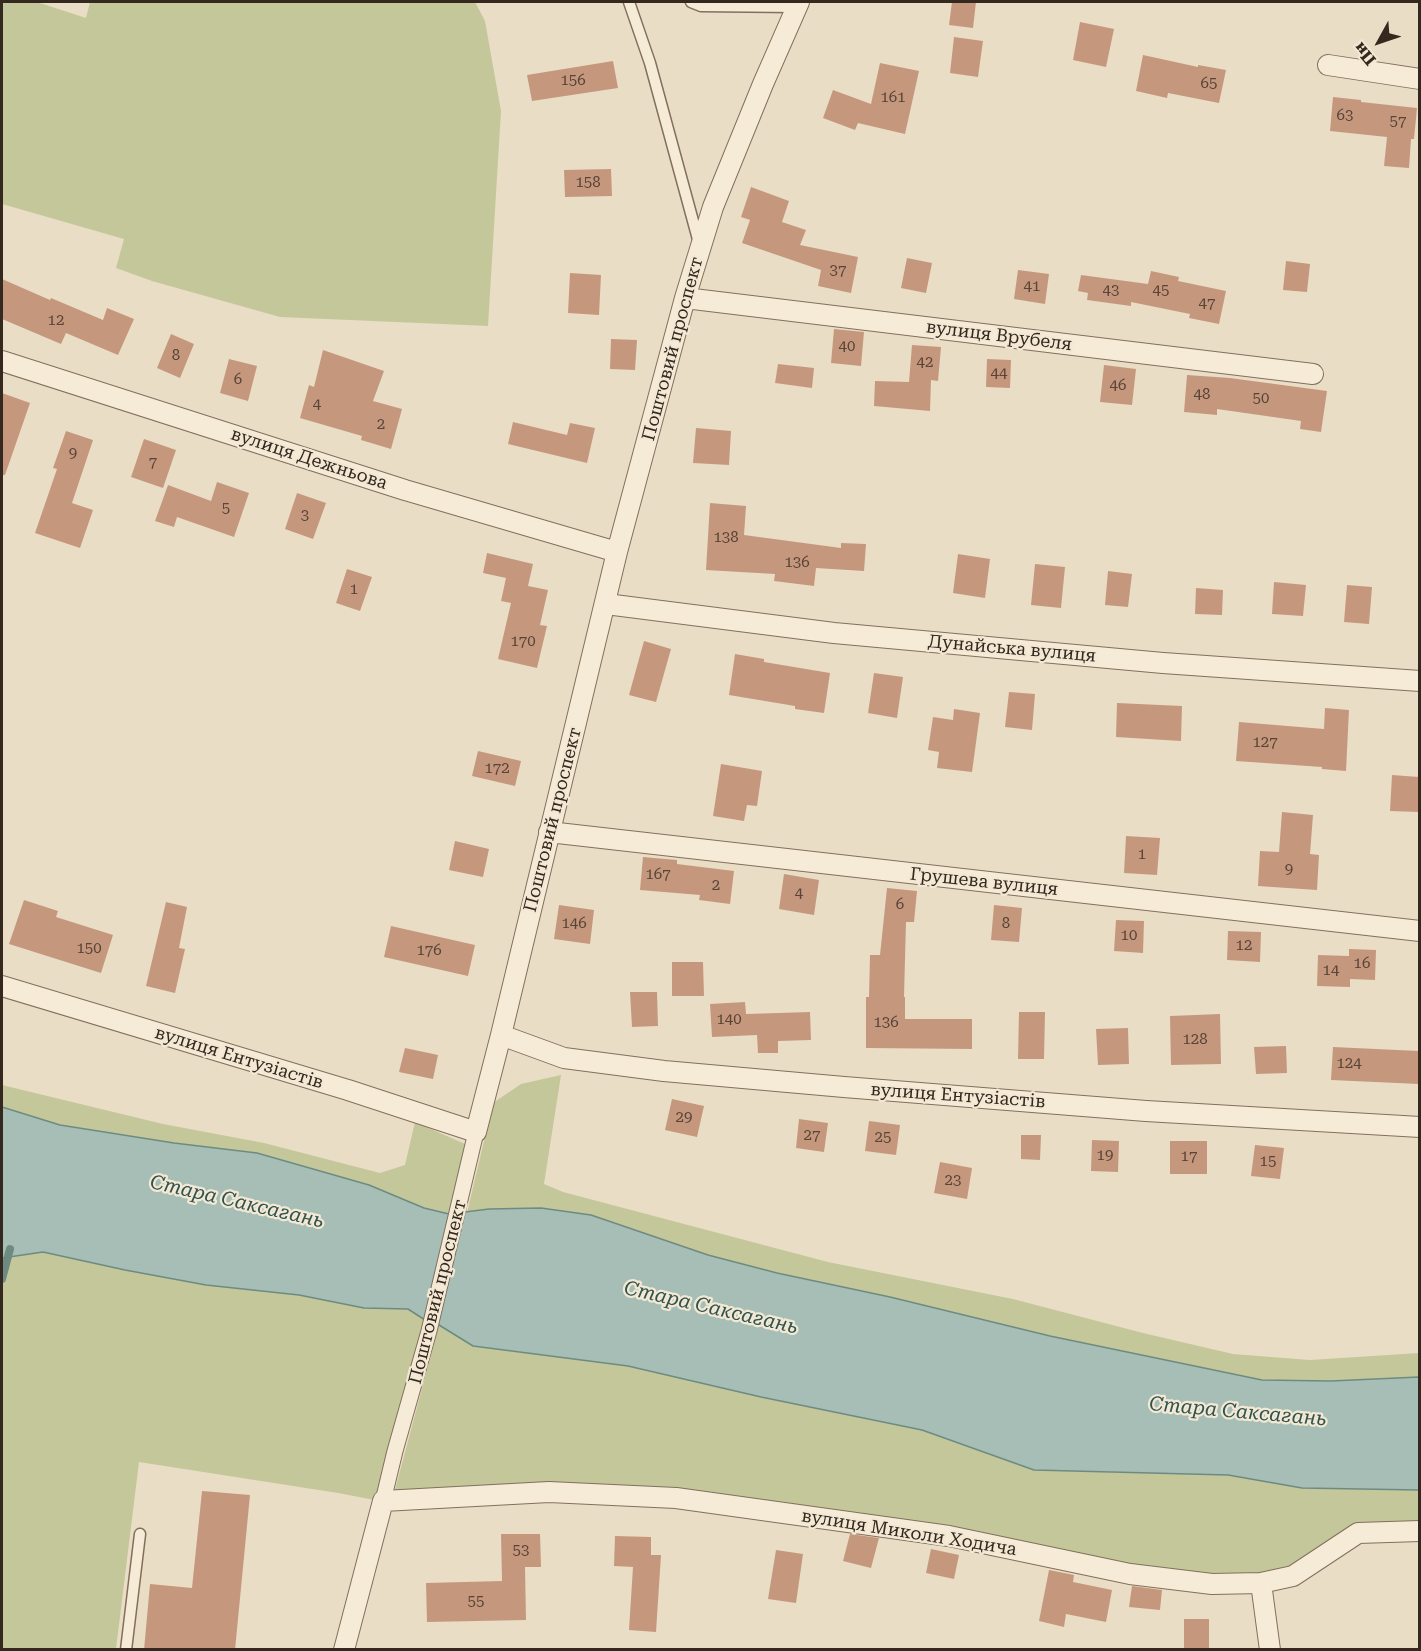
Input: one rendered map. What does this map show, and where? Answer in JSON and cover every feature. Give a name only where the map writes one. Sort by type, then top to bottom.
[{"type":"street","name":"Поштовий проспект","points":[[344,1650],[395,1451],[429,1331],[618,552],[685,298],[713,207],[798,4]]},
{"type":"street","points":[[1328,65],[1419,79]]},
{"type":"street","name":"вулиця Врубеля","points":[[685,298],[1313,374]]},
{"type":"street","name":"вулиця Дежньова","points":[[2,361],[405,490],[618,552]]},
{"type":"street","name":"Дунайська вулиця","points":[[606,604],[846,634],[1163,663],[1419,681]]},
{"type":"street","name":"Грушева вулиця","points":[[549,832],[1419,931]]},
{"type":"street","name":"вулиця Ентузіастів","points":[[2,986],[348,1090],[476,1132]]},
{"type":"street","name":"вулиця Ентузіастів","points":[[501,1035],[564,1058],[663,1071],[1146,1111],[1419,1127]]},
{"type":"street","name":"вулиця Миколи Ходича","points":[[383,1501],[549,1492],[676,1498],[950,1536],[1130,1574],[1212,1584],[1262,1583],[1293,1576],[1358,1533],[1419,1531]]},
{"type":"street","points":[[1262,1583],[1270,1650]]},
{"type":"lane","points":[[630,2],[651,63],[701,248]]},
{"type":"lane","points":[[691,2],[701,6],[798,4]]},
{"type":"lane","points":[[126,1650],[140,1534]]},
{"type":"green space","points":[[2,2],[37,2],[86,18],[90,2],[475,2],[485,21],[501,111],[488,326],[280,317],[152,281],[116,268],[124,239],[2,204]]},
{"type":"green space","points":[[561,1075],[544,1184],[563,1192],[828,1262],[1013,1299],[1233,1354],[1310,1360],[1419,1353],[1419,1377],[1331,1381],[1262,1380],[1050,1336],[890,1297],[777,1273],[708,1255],[591,1215],[541,1208],[489,1209],[467,1213],[493,1103],[521,1084]]},
{"type":"green space","points":[[2,1085],[163,1124],[264,1143],[380,1173],[405,1165],[415,1122],[465,1144],[449,1214],[424,1208],[369,1185],[257,1153],[60,1125],[2,1107]]},
{"type":"green space","points":[[43,1252],[206,1285],[299,1295],[364,1308],[408,1309],[425,1320],[375,1500],[139,1462],[116,1649],[2,1650],[2,1258]]},
{"type":"green space","points":[[439,1325],[473,1346],[628,1366],[761,1397],[922,1430],[1034,1470],[1228,1475],[1302,1488],[1419,1490],[1420,1531],[1358,1533],[1293,1576],[1212,1584],[676,1498],[392,1501]]},
{"type":"water","name":"Стара Саксагань","points":[[2,1107],[60,1125],[257,1153],[369,1185],[424,1208],[449,1214],[489,1209],[541,1208],[591,1215],[708,1255],[777,1273],[890,1297],[1050,1336],[1262,1380],[1331,1381],[1419,1377],[1419,1490],[1302,1488],[1228,1475],[1034,1470],[922,1430],[761,1397],[628,1366],[473,1346],[408,1309],[364,1308],[299,1295],[206,1285],[43,1252],[2,1258]]},
{"type":"building","points":[[952,2],[976,2],[973,28],[949,25]]},
{"type":"building","points":[[1080,22],[1114,29],[1106,67],[1073,60]]},
{"type":"building","points":[[954,37],[983,41],[978,77],[950,73]]},
{"type":"building","points":[[1143,55],[1198,67],[1198,65],[1226,70],[1219,103],[1168,93],[1167,98],[1136,91]]},
{"type":"building","points":[[613,61],[618,88],[532,101],[527,75]]},
{"type":"building","points":[[880,63],[919,71],[905,134],[858,123],[855,130],[823,118],[833,90],[871,104]]},
{"type":"building","points":[[1333,97],[1417,108],[1414,139],[1411,139],[1409,168],[1384,166],[1387,137],[1330,131]]},
{"type":"building","points":[[611,169],[612,196],[565,197],[564,170]]},
{"type":"building","points":[[751,187],[789,201],[782,222],[806,230],[800,245],[858,257],[851,293],[818,286],[821,270],[742,243],[750,220],[741,217]]},
{"type":"building","points":[[907,258],[932,263],[926,293],[901,288]]},
{"type":"building","points":[[1286,261],[1310,264],[1307,292],[1283,290]]},
{"type":"building","points":[[1018,270],[1049,274],[1045,304],[1014,299]]},
{"type":"building","points":[[1151,271],[1179,277],[1178,281],[1226,291],[1219,324],[1189,318],[1190,314],[1131,302],[1131,306],[1087,300],[1088,293],[1078,291],[1081,275],[1148,284]]},
{"type":"building","points":[[570,273],[601,275],[599,315],[568,313]]},
{"type":"building","points":[[2,279],[103,320],[107,308],[134,319],[118,355],[66,333],[61,344],[2,319]]},
{"type":"building","points":[[834,329],[864,332],[861,366],[831,363]]},
{"type":"building","points":[[171,334],[194,344],[180,378],[157,368]]},
{"type":"building","points":[[611,339],[637,340],[635,370],[610,369]]},
{"type":"building","points":[[912,345],[941,347],[938,381],[931,380],[930,411],[874,406],[875,381],[909,382]]},
{"type":"building","points":[[323,350],[384,371],[373,401],[402,409],[391,449],[361,440],[362,436],[300,418],[309,385],[314,387]]},
{"type":"building","points":[[229,359],[257,366],[248,401],[220,393]]},
{"type":"building","points":[[987,359],[1011,360],[1010,388],[986,387]]},
{"type":"building","points":[[778,364],[814,368],[812,388],[775,383]]},
{"type":"building","points":[[1104,365],[1136,369],[1132,405],[1100,402]]},
{"type":"building","points":[[1187,375],[1230,378],[1327,391],[1321,432],[1300,429],[1301,421],[1217,409],[1217,415],[1184,412]]},
{"type":"building","points":[[2,393],[30,403],[5,475],[2,475]]},
{"type":"building","points":[[513,422],[567,435],[570,423],[595,428],[587,463],[508,444]]},
{"type":"building","points":[[696,428],[731,431],[729,465],[693,463]]},
{"type":"building","points":[[66,431],[93,440],[72,503],[93,510],[80,548],[35,533],[57,469],[53,468]]},
{"type":"building","points":[[144,439],[176,450],[163,488],[131,477]]},
{"type":"building","points":[[217,482],[249,493],[234,537],[177,517],[174,527],[155,521],[168,485],[211,501]]},
{"type":"building","points":[[297,493],[326,503],[313,539],[285,529]]},
{"type":"building","points":[[710,503],[746,506],[744,535],[841,548],[841,543],[866,544],[864,571],[816,568],[814,586],[774,581],[775,574],[706,570]]},
{"type":"building","points":[[487,553],[533,564],[528,586],[548,590],[540,625],[547,626],[537,668],[498,659],[511,603],[501,601],[506,578],[483,573]]},
{"type":"building","points":[[958,554],[990,559],[985,598],[953,593]]},
{"type":"building","points":[[1035,564],[1065,567],[1061,608],[1031,605]]},
{"type":"building","points":[[347,569],[372,577],[360,611],[336,603]]},
{"type":"building","points":[[1108,571],[1132,574],[1128,607],[1105,605]]},
{"type":"building","points":[[1274,582],[1306,585],[1303,616],[1272,614]]},
{"type":"building","points":[[1347,585],[1372,587],[1369,624],[1344,622]]},
{"type":"building","points":[[1196,588],[1223,590],[1222,615],[1195,614]]},
{"type":"building","points":[[644,641],[671,649],[656,702],[629,695]]},
{"type":"building","points":[[735,654],[764,659],[764,662],[830,673],[824,713],[729,695]]},
{"type":"building","points":[[874,673],[903,677],[897,718],[868,713]]},
{"type":"building","points":[[1009,692],[1035,694],[1032,730],[1005,727]]},
{"type":"building","points":[[1117,703],[1182,706],[1181,741],[1116,737]]},
{"type":"building","points":[[1325,708],[1349,710],[1346,771],[1322,769],[1322,767],[1236,761],[1239,722],[1324,729]]},
{"type":"building","points":[[954,709],[980,713],[972,772],[937,768],[939,752],[928,750],[933,717],[953,720]]},
{"type":"building","points":[[478,751],[521,761],[515,786],[472,776]]},
{"type":"building","points":[[721,764],[762,771],[757,806],[747,805],[744,821],[713,816]]},
{"type":"building","points":[[1392,775],[1419,777],[1419,812],[1390,811]]},
{"type":"building","points":[[1282,812],[1313,815],[1310,854],[1319,855],[1317,890],[1258,886],[1260,851],[1279,852]]},
{"type":"building","points":[[1126,836],[1160,838],[1157,875],[1124,873]]},
{"type":"building","points":[[455,841],[489,849],[483,877],[449,870]]},
{"type":"building","points":[[643,857],[677,860],[677,864],[734,871],[730,904],[699,900],[700,895],[640,890]]},
{"type":"building","points":[[784,874],[819,880],[814,915],[779,909]]},
{"type":"building","points":[[887,888],[917,891],[914,922],[906,922],[905,1019],[972,1019],[972,1049],[866,1048],[866,997],[869,997],[870,955],[880,955]]},
{"type":"building","points":[[24,900],[58,911],[56,917],[113,935],[101,973],[9,944]]},
{"type":"building","points":[[166,902],[187,907],[179,948],[185,949],[175,993],[146,986]]},
{"type":"building","points":[[559,905],[594,910],[590,944],[554,939]]},
{"type":"building","points":[[994,905],[1022,908],[1019,942],[991,940]]},
{"type":"building","points":[[1116,920],[1144,921],[1143,953],[1114,951]]},
{"type":"building","points":[[391,926],[475,945],[468,976],[384,957]]},
{"type":"building","points":[[1228,931],[1261,932],[1260,962],[1227,960]]},
{"type":"building","points":[[1349,949],[1376,950],[1375,980],[1350,979],[1350,987],[1317,986],[1318,955],[1349,956]]},
{"type":"building","points":[[672,962],[703,962],[704,996],[672,996]]},
{"type":"building","points":[[630,992],[657,992],[658,1026],[632,1027]]},
{"type":"building","points":[[745,1002],[746,1014],[810,1012],[811,1040],[778,1041],[778,1053],[758,1053],[757,1035],[712,1037],[710,1004]]},
{"type":"building","points":[[1019,1012],[1045,1012],[1044,1059],[1018,1059]]},
{"type":"building","points":[[1220,1014],[1221,1064],[1171,1065],[1170,1016]]},
{"type":"building","points":[[1128,1028],[1129,1064],[1098,1065],[1096,1029]]},
{"type":"building","points":[[1286,1046],[1287,1073],[1256,1074],[1254,1047]]},
{"type":"building","points":[[1333,1047],[1419,1051],[1419,1084],[1331,1080]]},
{"type":"building","points":[[405,1048],[438,1055],[433,1079],[399,1072]]},
{"type":"building","points":[[672,1099],[704,1106],[697,1137],[665,1130]]},
{"type":"building","points":[[799,1119],[828,1123],[824,1152],[796,1148]]},
{"type":"building","points":[[869,1121],[900,1125],[896,1155],[865,1151]]},
{"type":"building","points":[[1021,1135],[1041,1135],[1040,1160],[1021,1159]]},
{"type":"building","points":[[1092,1140],[1119,1141],[1118,1172],[1091,1171]]},
{"type":"building","points":[[1170,1141],[1207,1141],[1207,1174],[1170,1174]]},
{"type":"building","points":[[1255,1145],[1284,1148],[1280,1179],[1251,1176]]},
{"type":"building","points":[[940,1162],[972,1168],[967,1199],[934,1193]]},
{"type":"building","points":[[202,1491],[250,1495],[235,1650],[144,1650],[150,1584],[192,1588]]},
{"type":"building","points":[[501,1534],[540,1534],[541,1567],[525,1567],[526,1620],[427,1622],[426,1583],[502,1581]]},
{"type":"building","points":[[850,1534],[879,1538],[871,1568],[843,1561]]},
{"type":"building","points":[[615,1536],[651,1537],[651,1555],[661,1555],[656,1632],[629,1630],[633,1567],[614,1566]]},
{"type":"building","points":[[931,1549],[959,1555],[954,1579],[926,1573]]},
{"type":"building","points":[[776,1550],[803,1554],[796,1603],[768,1599]]},
{"type":"building","points":[[1049,1570],[1074,1575],[1073,1582],[1112,1590],[1106,1622],[1066,1614],[1064,1627],[1039,1621]]},
{"type":"building","points":[[1132,1586],[1162,1590],[1160,1610],[1129,1607]]},
{"type":"building","points":[[1184,1619],[1209,1619],[1209,1650],[1184,1650]]},
{"type":"waterway","points":[[2,1279],[10,1249]]}]
